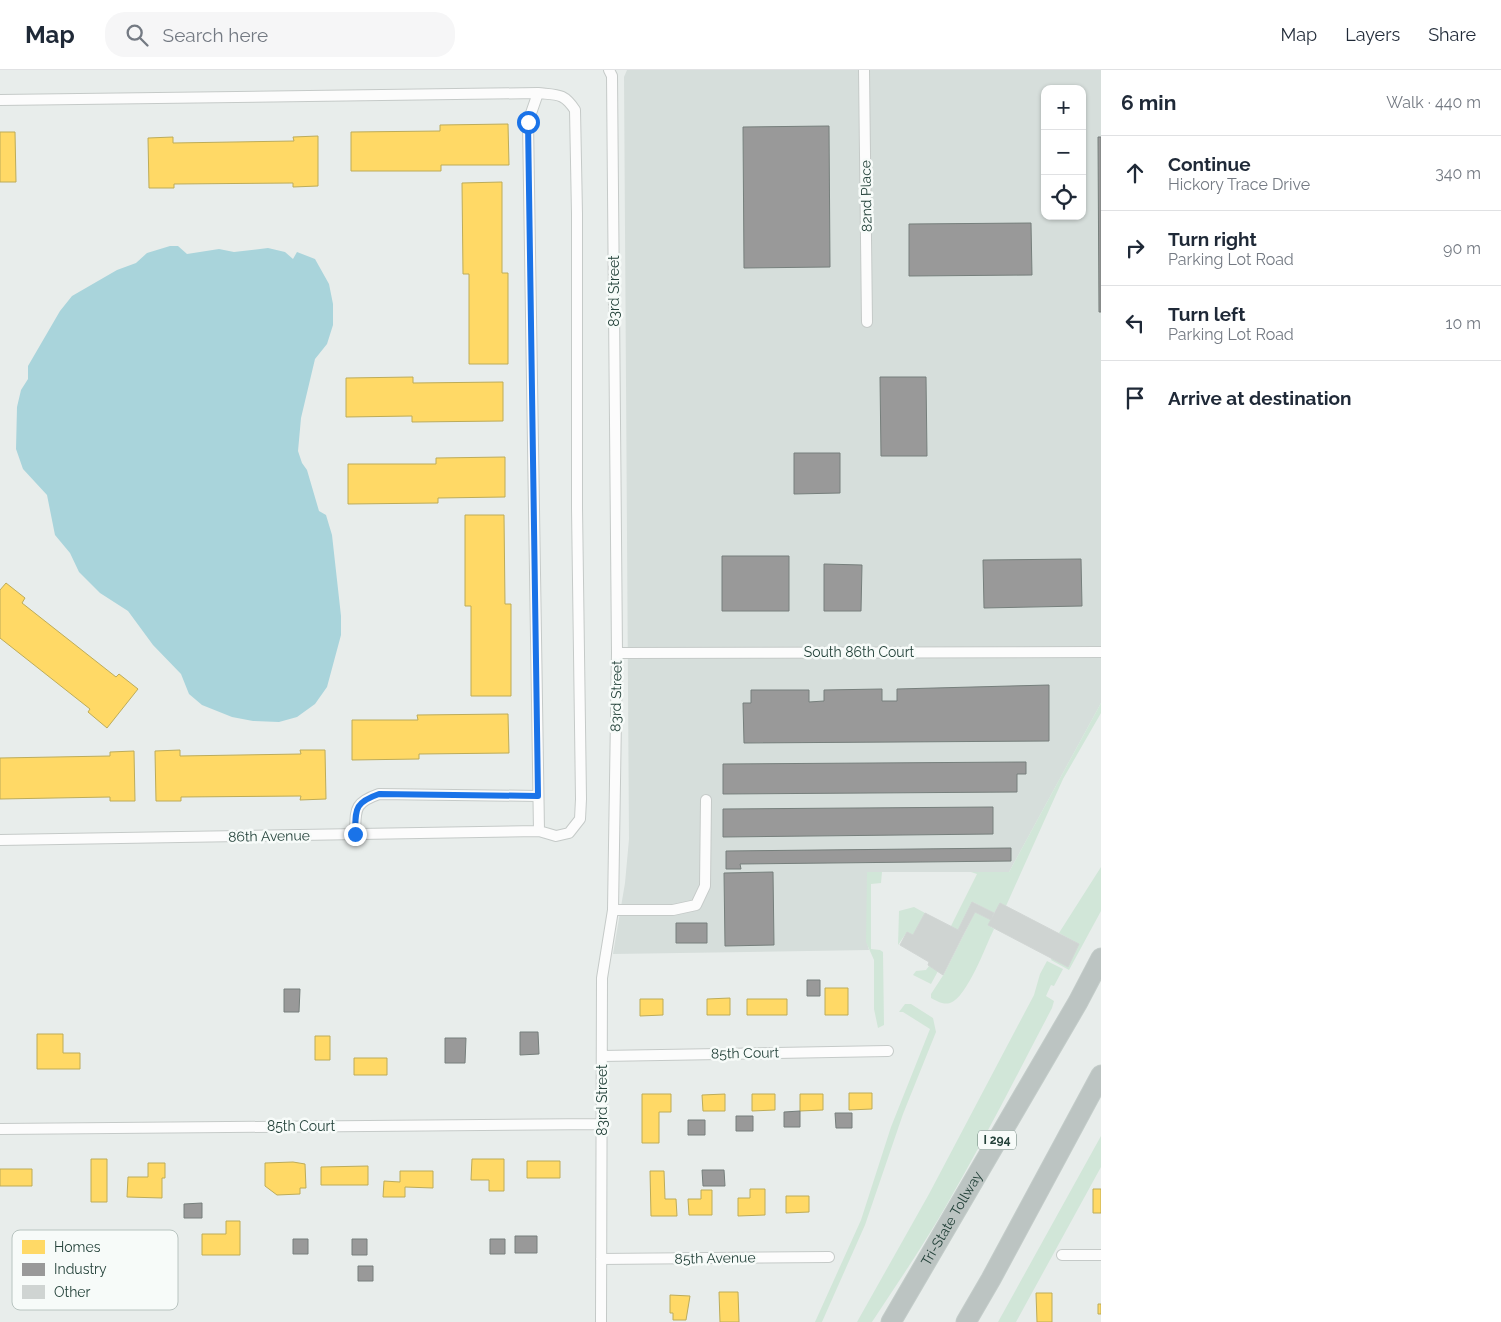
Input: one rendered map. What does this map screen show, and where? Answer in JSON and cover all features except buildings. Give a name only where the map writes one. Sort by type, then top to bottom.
[{"type":"highway","name":"Tri-State Tollway","points":[[891,1322],[1073,1010],[1101,958]]},
{"type":"highway","points":[[966,1322],[1101,1075]]},
{"type":"street","name":"83rd Street","points":[[601,1322],[602,978],[613,910],[617,653],[612,76],[609,70]]},
{"type":"street","name":"82nd Place","points":[[864,70],[867,322]]},
{"type":"street","name":"86th Avenue","points":[[0,100],[538,93],[567,98],[574,110],[577,214],[577,508],[581,799],[580,819],[570,833],[556,836],[539,831],[0,840]]},
{"type":"street","points":[[538,93],[528,122],[539,831]]},
{"type":"street","name":"South 86th Court","points":[[617,653],[1101,652]]},
{"type":"street","points":[[355,834],[356,809],[364,799],[379,794],[538,796]]},
{"type":"street","points":[[613,910],[672,910],[696,905],[705,886],[706,800]]},
{"type":"street","name":"85th Court","points":[[602,1056],[888,1050]]},
{"type":"street","name":"85th Court","points":[[0,1129],[602,1124]]},
{"type":"street","points":[[1062,1255],[1101,1255]]},
{"type":"street","name":"85th Avenue","points":[[601,1260],[829,1257]]},
{"type":"shaded area","points":[[627,70],[1101,70],[1101,703],[1009,872],[867,872],[867,942],[869,950],[613,954],[625,883],[629,839],[624,77]]},
{"type":"green space","points":[[1101,703],[1101,713],[1063,779],[1006,906],[1000,903],[994,913],[973,902],[958,930],[951,926],[977,874],[971,872],[1009,872]]},
{"type":"green space","points":[[1101,867],[1101,911],[1069,970],[1051,960],[1052,958],[1068,966],[1079,944],[1059,933]]},
{"type":"green space","points":[[867,872],[882,872],[881,883],[871,884],[871,949],[883,952],[884,1025],[878,1028],[874,1009],[874,960],[866,942]]},
{"type":"green space","points":[[914,907],[925,913],[913,935],[907,932],[898,945],[899,911]]},
{"type":"green space","points":[[975,912],[991,920],[988,925],[994,929],[969,982],[963,992],[950,1003],[940,1002],[931,998],[931,994],[944,974]]},
{"type":"green space","points":[[1047,961],[1063,969],[1054,986],[1051,985],[1046,996],[1054,1001],[1052,1008],[1000,1108],[937,1221],[872,1322],[857,1322],[929,1194],[1034,995],[1040,974]]},
{"type":"green space","points":[[929,966],[938,971],[931,984],[913,975],[916,971],[926,970]]},
{"type":"green space","points":[[905,1004],[911,1004],[933,1018],[936,1032],[903,1114],[865,1225],[822,1322],[815,1322],[861,1220],[891,1127],[930,1029],[903,1012],[899,1012]]},
{"type":"green space","points":[[1101,1136],[1101,1167],[1016,1322],[998,1322]]},
{"type":"water","points":[[170,246],[178,246],[187,254],[219,249],[234,252],[268,248],[285,252],[293,259],[297,252],[315,259],[329,284],[333,304],[333,325],[327,344],[315,359],[301,418],[298,451],[302,463],[307,470],[319,511],[326,515],[332,535],[341,616],[341,635],[327,687],[315,704],[297,717],[279,722],[253,721],[232,717],[202,705],[189,694],[181,674],[153,645],[128,611],[100,593],[79,572],[70,553],[55,535],[47,495],[23,469],[16,449],[17,407],[21,390],[28,379],[28,366],[60,311],[72,296],[117,270],[136,263],[147,253]]},
{"type":"route","points":[[355,834],[356,809],[364,799],[379,794],[538,796],[528,122]]}]
